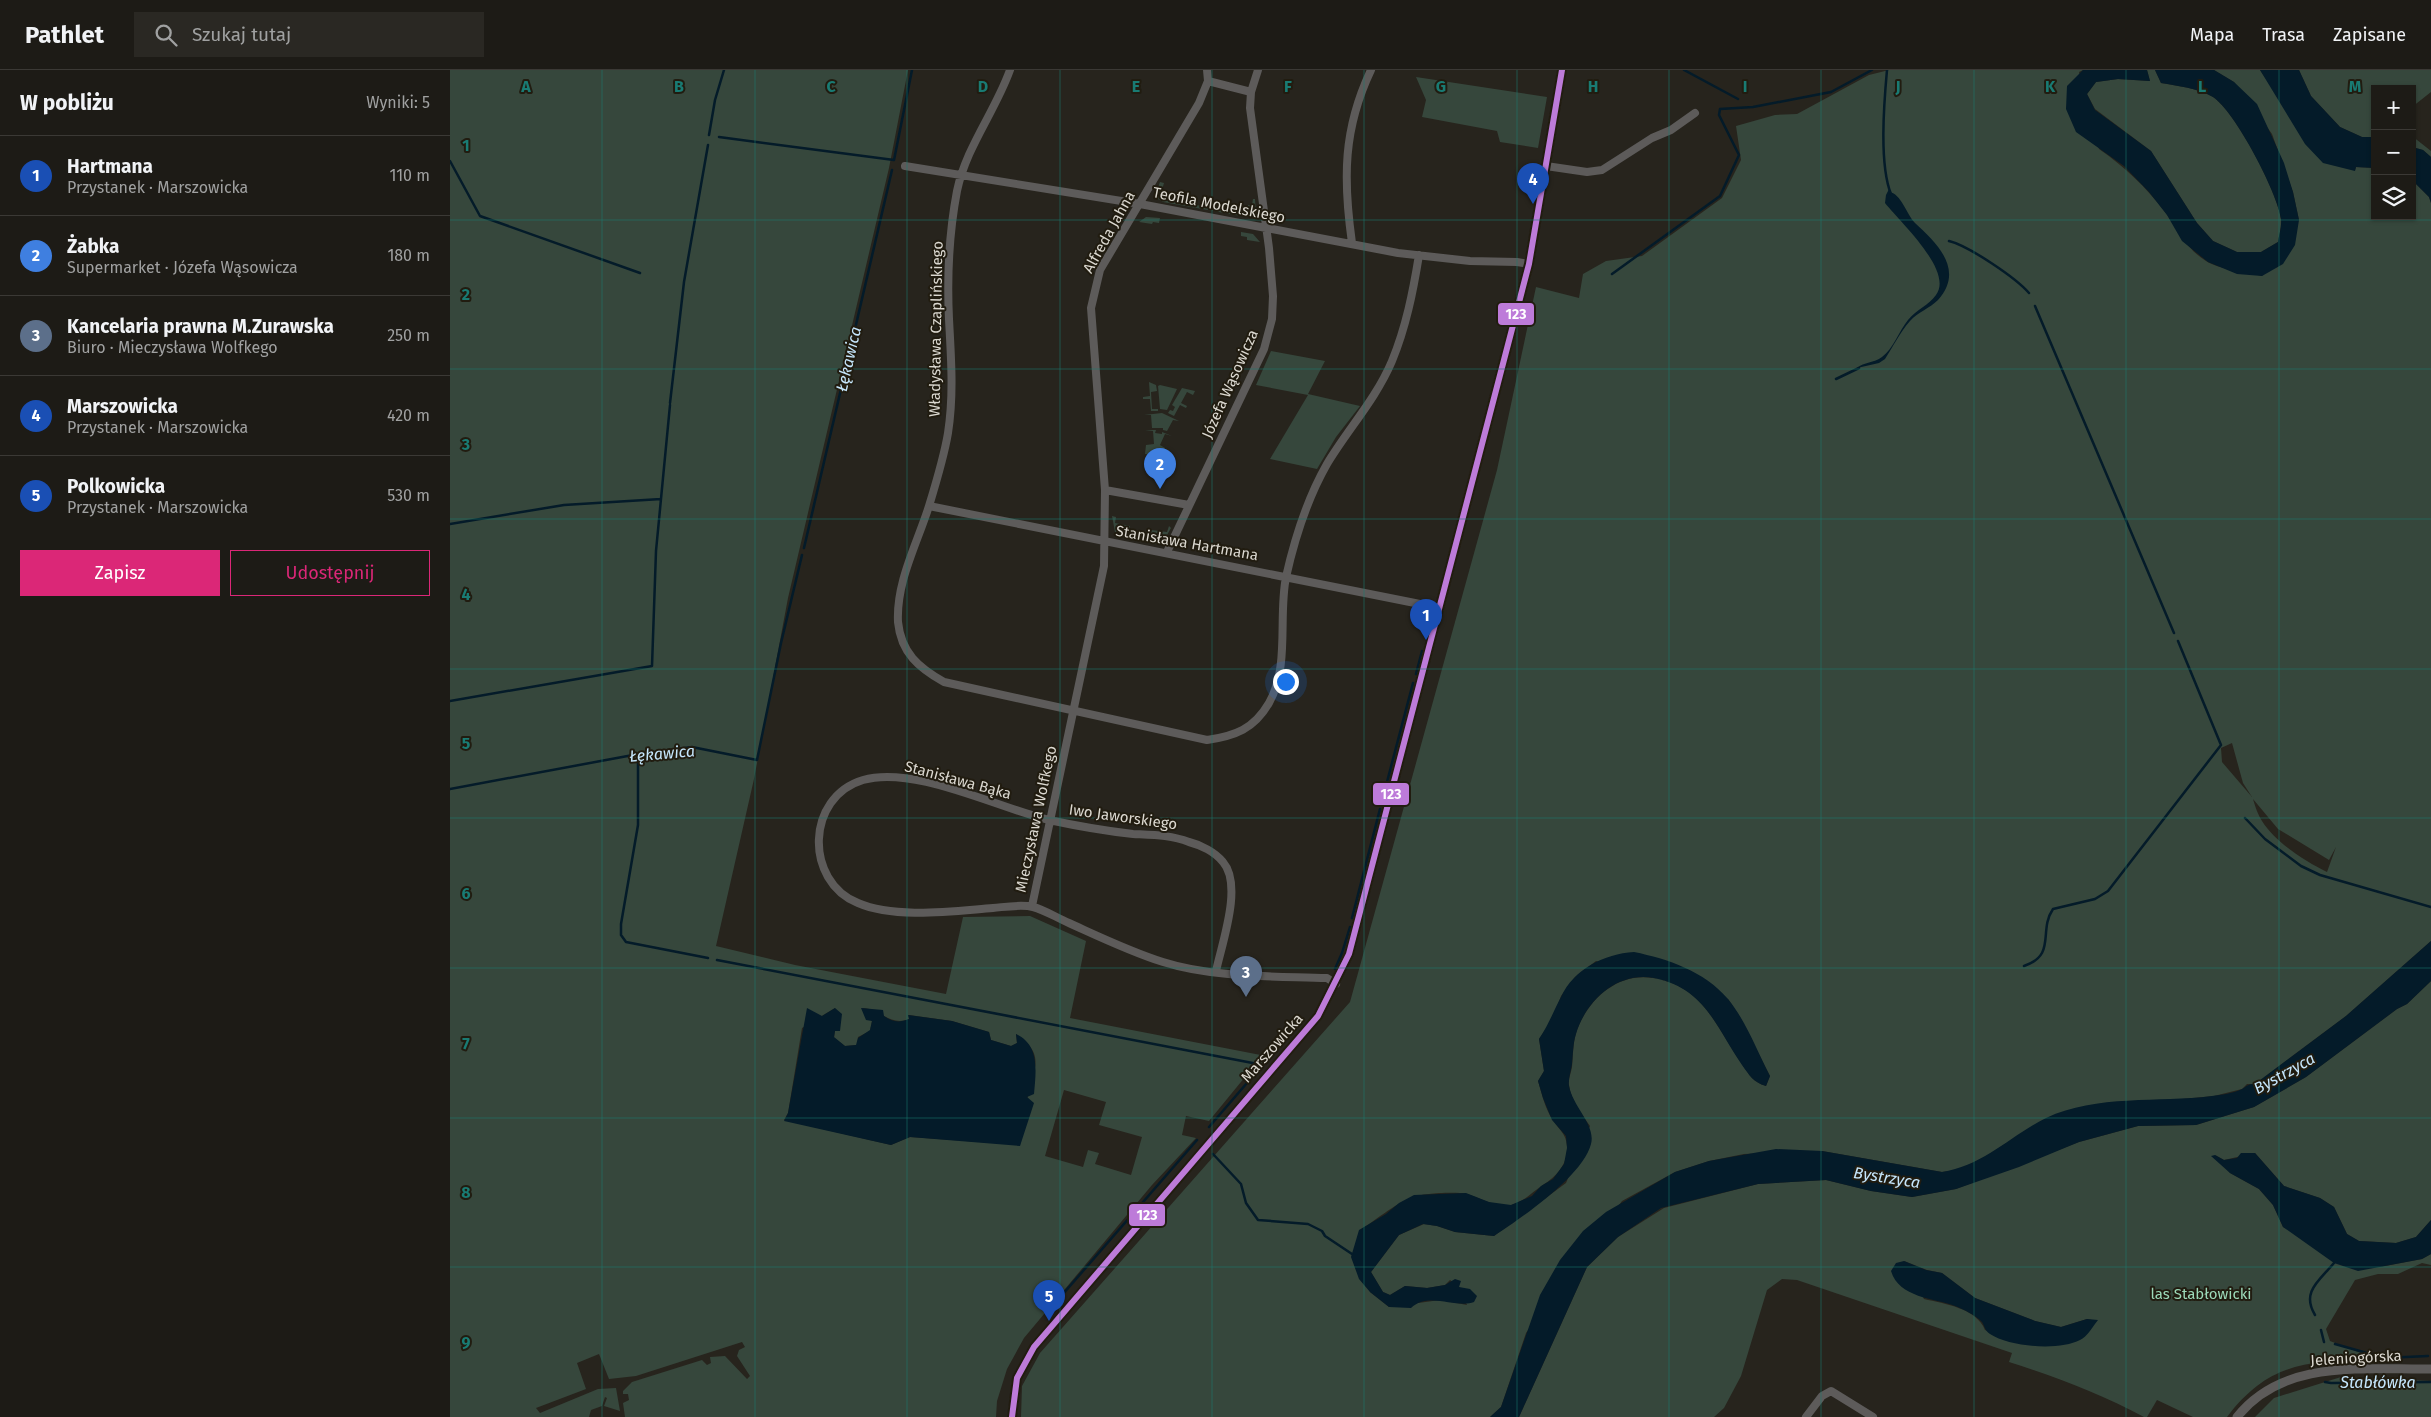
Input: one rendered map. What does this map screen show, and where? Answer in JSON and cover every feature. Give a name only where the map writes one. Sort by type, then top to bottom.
[{"type":"street","name":"Władysława Czaplińskiego","points":[[1010,70],[968,154],[953,216],[948,286],[952,358],[952,396],[948,434],[929,506],[901,590],[898,622],[902,641],[910,657],[922,669],[944,682],[1208,740],[1232,737],[1253,724],[1269,703],[1279,679],[1286,576],[1297,531],[1312,493],[1328,463],[1368,404],[1391,362],[1409,307],[1419,256]]},
{"type":"street","name":"Alfreda Jahna","points":[[1106,542],[1105,490],[1091,308],[1100,270],[1199,103],[1208,80],[1208,70]]},
{"type":"street","name":"Józefa Wąsowicza","points":[[1167,552],[1260,358],[1269,330],[1273,296],[1250,108],[1251,92],[1258,70]]},
{"type":"street","points":[[1352,243],[1346,190],[1346,158],[1351,122],[1371,70]]},
{"type":"street","name":"Marszowicka","points":[[1012,1417],[1017,1378],[1034,1347],[1318,1016],[1336,984],[1349,954],[1529,264],[1562,70]]},
{"type":"street","points":[[1208,80],[1251,92]]},
{"type":"street","points":[[1546,166],[1587,172],[1602,170],[1652,138],[1671,130],[1695,113]]},
{"type":"street","name":"Teofila Modelskiego","points":[[905,166],[1140,204],[1419,256],[1529,264]]},
{"type":"street","points":[[1105,490],[1189,505]]},
{"type":"street","name":"Stanisława Hartmana","points":[[929,506],[1440,608]]},
{"type":"street","name":"Mieczysława Wolfkego","points":[[1106,542],[1104,566],[1032,906],[1120,947],[1164,963],[1190,969],[1327,978],[1336,984]]},
{"type":"street","name":"Stanisława Bąka","points":[[1032,906],[919,912],[860,904],[842,893],[826,874],[819,856],[820,827],[830,804],[843,791],[854,783],[877,777],[898,778],[937,786],[1049,820]]},
{"type":"street","name":"Iwo Jaworskiego","points":[[1049,820],[1131,834],[1167,836],[1190,842],[1209,850],[1223,862],[1231,874],[1233,889],[1216,971]]},
{"type":"street","name":"Jeleniogórska","points":[[2237,1417],[2260,1394],[2276,1385],[2305,1374],[2326,1371],[2431,1369]]},
{"type":"street","points":[[1806,1417],[1827,1392],[1834,1392],[1846,1402],[1873,1417]]},
{"type":"green space","points":[[450,70],[908,70],[889,168],[788,598],[754,779],[716,946],[795,965],[946,994],[963,917],[1030,916],[1086,941],[1070,1018],[1271,1057],[1263,1067],[1254,1066],[1209,1121],[1186,1116],[1182,1135],[1196,1138],[1152,1185],[1024,1338],[1007,1369],[997,1401],[996,1417],[625,1417],[623,1403],[629,1400],[628,1394],[623,1394],[623,1391],[632,1382],[702,1360],[707,1365],[711,1363],[710,1357],[725,1356],[747,1379],[750,1376],[737,1356],[739,1350],[745,1347],[742,1342],[636,1376],[609,1379],[599,1354],[577,1363],[586,1389],[536,1408],[540,1413],[598,1389],[616,1388],[620,1411],[604,1406],[607,1398],[605,1397],[602,1406],[591,1410],[589,1417],[450,1417]],"holes":[[[835,1008],[840,1031],[835,1030],[834,1038],[845,1046],[857,1045],[858,1037],[870,1031],[872,1021],[862,1008],[896,1021],[909,1019],[909,1015],[952,1021],[989,1032],[991,1040],[1011,1046],[1017,1043],[1016,1034],[1031,1048],[1036,1062],[1020,1145],[910,1137],[891,1145],[784,1120],[788,1113],[802,1028]],[[1064,1090],[1106,1102],[1099,1125],[1142,1137],[1131,1175],[1095,1164],[1099,1153],[1088,1150],[1083,1167],[1045,1156]]]},
{"type":"green space","points":[[1889,70],[2083,70],[2079,72],[2099,149],[2118,163],[2143,186],[2165,212],[2187,244],[2199,256],[2211,264],[2262,276],[2299,220],[2293,192],[2272,134],[2234,82],[2214,70],[2260,70],[2277,95],[2355,170],[2356,167],[2371,168],[2371,220],[2416,220],[2416,184],[2429,197],[2431,203],[2431,941],[2346,1016],[2255,1084],[2247,1084],[2242,1089],[2214,1096],[2172,1100],[2016,1137],[1985,1157],[1958,1170],[1942,1172],[1822,1151],[1744,1154],[1709,1161],[1675,1172],[1622,1201],[1526,1333],[1501,1407],[1490,1417],[1021,1417],[1022,1386],[1040,1353],[1350,1002],[1497,470],[1536,287],[1579,298],[1583,274],[1606,261],[1642,256],[1722,198],[1741,160],[1736,126],[1775,115],[1797,114],[1869,75]],"holes":[[[2232,743],[2243,783],[2252,797],[2222,762],[2221,748]],[[2253,799],[2278,829],[2329,860],[2336,847],[2327,872],[2300,857],[2275,837],[2261,819]],[[1596,961],[1667,981],[1653,978],[1627,979],[1616,984],[1596,1000],[1581,1021],[1575,1037],[1569,1083],[1574,1102],[1590,1126],[1566,1183],[1494,1236],[1455,1232],[1424,1224],[1399,1235],[1371,1272],[1383,1292],[1390,1295],[1405,1286],[1427,1288],[1445,1285],[1450,1280],[1459,1287],[1467,1305],[1440,1300],[1389,1307],[1370,1292],[1359,1231],[1392,1208],[1419,1196],[1448,1193],[1467,1194],[1505,1206],[1516,1204],[1561,1169],[1566,1158],[1567,1146],[1564,1135],[1548,1111],[1538,1081],[1544,1071],[1539,1039],[1553,1018],[1561,996],[1575,977]],[[1671,983],[1728,999],[1741,1019],[1770,1076],[1766,1086],[1758,1083],[1750,1075],[1716,1022],[1696,999],[1684,989]]]},
{"type":"green space","points":[[2147,70],[2155,70],[2161,83],[2194,89],[2213,97],[2232,118],[2264,173],[2278,207],[2281,228],[2278,242],[2261,252],[2237,252],[2213,241],[2197,223],[2151,151],[2095,109],[2087,94],[2096,82],[2118,79],[2150,81]]},
{"type":"green space","points":[[2299,70],[2431,70],[2431,92],[2416,104],[2416,85],[2371,85],[2371,137],[2362,137],[2340,127],[2311,96]]},
{"type":"green space","points":[[1416,77],[1547,97],[1538,148],[1500,142],[1497,131],[1422,117],[1426,100]]},
{"type":"green space","points":[[2416,139],[2431,151],[2431,157],[2423,150],[2416,148]]},
{"type":"green space","points":[[1160,182],[1164,183],[1162,190],[1167,191],[1165,200],[1246,213],[1248,205],[1252,205],[1253,199],[1255,199],[1256,215],[1247,217],[1163,202],[1158,199],[1156,193]]},
{"type":"green space","points":[[1146,217],[1160,218],[1159,223],[1139,222]]},
{"type":"green space","points":[[1241,232],[1253,234],[1260,242],[1247,240],[1247,237],[1241,236]]},
{"type":"green space","points":[[1271,351],[1325,361],[1308,394],[1360,406],[1336,437],[1317,469],[1270,459],[1308,395],[1256,385]]},
{"type":"green space","points":[[1149,382],[1156,385],[1157,391],[1151,392],[1152,409],[1158,409],[1158,411],[1151,411],[1150,399],[1143,399],[1143,397],[1150,396]]},
{"type":"green space","points":[[1158,386],[1177,389],[1167,410],[1160,409]]},
{"type":"green space","points":[[1182,388],[1195,391],[1193,395],[1187,392],[1181,403],[1187,406],[1186,408],[1180,405],[1174,416],[1168,413],[1170,410],[1173,411],[1175,407],[1172,405]]},
{"type":"green space","points":[[1162,413],[1179,421],[1173,420],[1167,431],[1163,430],[1163,428],[1152,428],[1151,415],[1144,415]]},
{"type":"green space","points":[[1145,430],[1156,430],[1155,433],[1162,434],[1162,432],[1172,436],[1165,434],[1160,445],[1165,448],[1164,457],[1145,454],[1146,445],[1154,444],[1153,431]]},
{"type":"green space","points":[[1112,516],[1116,517],[1115,523],[1130,526],[1129,535],[1138,537],[1138,541],[1122,537],[1115,532]]},
{"type":"green space","points":[[1169,526],[1171,528],[1163,542],[1156,544],[1139,541],[1140,537],[1149,539],[1151,530],[1167,532]]},
{"type":"green space","name":"las Stabłowicki","points":[[2431,981],[2431,1220],[2416,1237],[2396,1243],[2359,1241],[2347,1234],[2334,1207],[2320,1198],[2284,1186],[2255,1153],[2224,1160],[2215,1155],[2230,1173],[2259,1189],[2273,1205],[2283,1227],[2380,1267],[2422,1259],[2431,1254],[2431,1265],[2422,1263],[2398,1274],[2378,1274],[2355,1280],[2326,1329],[2330,1341],[2369,1356],[2370,1359],[2308,1364],[2290,1368],[2258,1385],[2227,1417],[2193,1417],[2157,1400],[2147,1417],[2144,1417],[2078,1386],[2009,1362],[2012,1353],[1797,1280],[1782,1279],[1767,1290],[1741,1376],[1724,1408],[1714,1417],[1519,1417],[1587,1267],[1618,1237],[1664,1208],[1758,1184],[1826,1180],[1871,1191],[1912,1197],[1956,1189],[2079,1142],[2138,1126],[2196,1125],[2254,1107],[2306,1077],[2397,1009],[2407,1004]],"holes":[[[1904,1261],[1927,1270],[1942,1273],[1975,1298],[2035,1321],[2061,1327],[2087,1319],[2097,1321],[2016,1342],[1985,1330],[1975,1317],[1959,1308],[1924,1299]]]},
{"type":"green space","points":[[2341,1377],[2431,1381],[2431,1417],[2255,1417],[2274,1398]]},
{"type":"water","points":[[2083,70],[2147,70],[2150,81],[2118,79],[2096,82],[2087,94],[2095,110],[2151,151],[2197,223],[2213,241],[2237,252],[2261,252],[2278,242],[2281,219],[2264,173],[2243,135],[2222,105],[2213,97],[2201,91],[2161,83],[2155,70],[2214,70],[2234,82],[2257,104],[2284,163],[2299,220],[2295,245],[2283,264],[2262,276],[2237,274],[2208,262],[2182,241],[2167,215],[2149,192],[2124,166],[2076,132],[2066,109],[2067,86]]},
{"type":"water","points":[[2260,70],[2299,70],[2311,96],[2340,127],[2362,137],[2371,137],[2371,168],[2356,167],[2355,171],[2323,163],[2305,144]]},
{"type":"water","points":[[2416,148],[2423,150],[2431,157],[2431,203],[2429,197],[2416,184]]},
{"type":"water","points":[[1889,189],[1889,192],[1897,196],[1915,223],[1939,248],[1945,258],[1949,278],[1946,289],[1938,300],[1910,321],[1885,359],[1879,363],[1857,368],[1886,354],[1908,320],[1930,302],[1936,295],[1940,285],[1938,273],[1932,260],[1885,203]]},
{"type":"water","name":"Bystrzyca","points":[[2431,941],[2431,981],[2407,1004],[2397,1009],[2306,1077],[2254,1107],[2196,1125],[2138,1126],[2079,1142],[2019,1167],[1956,1189],[1912,1197],[1871,1191],[1826,1180],[1758,1184],[1661,1208],[1618,1237],[1587,1267],[1519,1417],[1490,1417],[1501,1407],[1540,1295],[1560,1260],[1583,1231],[1606,1212],[1675,1172],[1709,1161],[1776,1149],[1822,1151],[1942,1172],[1970,1164],[1996,1150],[2033,1125],[2066,1110],[2107,1102],[2191,1098],[2235,1092],[2255,1084],[2346,1016]]},
{"type":"water","points":[[1634,952],[1660,958],[1697,974],[1718,989],[1728,999],[1751,1036],[1770,1076],[1766,1086],[1758,1083],[1750,1075],[1707,1011],[1686,990],[1654,978],[1628,979],[1616,984],[1596,999],[1587,1010],[1574,1041],[1569,1086],[1592,1137],[1586,1156],[1564,1183],[1534,1208],[1494,1236],[1455,1232],[1423,1224],[1399,1235],[1371,1272],[1383,1292],[1390,1295],[1405,1286],[1427,1288],[1445,1285],[1455,1279],[1461,1281],[1459,1287],[1470,1289],[1477,1296],[1474,1302],[1467,1304],[1434,1300],[1418,1303],[1411,1308],[1389,1307],[1370,1292],[1359,1279],[1351,1257],[1359,1230],[1414,1195],[1466,1193],[1489,1202],[1511,1205],[1532,1196],[1541,1186],[1553,1179],[1564,1164],[1567,1148],[1566,1136],[1552,1120],[1538,1081],[1544,1071],[1539,1039],[1558,1002],[1574,978],[1601,960],[1623,953]]},
{"type":"water","points":[[807,1008],[822,1016],[835,1008],[842,1014],[840,1031],[835,1031],[834,1037],[845,1046],[856,1045],[858,1038],[870,1030],[872,1021],[866,1020],[861,1008],[883,1010],[884,1016],[896,1021],[909,1019],[908,1015],[952,1021],[989,1032],[991,1040],[1011,1046],[1017,1043],[1016,1034],[1024,1039],[1033,1052],[1036,1068],[1034,1094],[1027,1097],[1034,1103],[1020,1146],[910,1137],[891,1145],[784,1121],[788,1113]]},
{"type":"water","points":[[2241,1153],[2255,1153],[2284,1186],[2320,1198],[2334,1207],[2347,1234],[2359,1241],[2396,1243],[2416,1237],[2431,1220],[2431,1254],[2422,1259],[2358,1271],[2334,1263],[2283,1227],[2273,1205],[2259,1189],[2230,1173],[2211,1156],[2215,1155],[2224,1160],[2237,1158]]},
{"type":"water","points":[[1904,1261],[1926,1270],[1942,1273],[1975,1298],[2035,1321],[2061,1327],[2087,1319],[2098,1320],[2080,1340],[2060,1346],[2022,1345],[2010,1342],[1988,1333],[1980,1320],[1966,1311],[1947,1303],[1918,1296],[1901,1287],[1891,1271],[1896,1263]]},
{"type":"waterway","points":[[709,135],[715,100],[724,70]]},
{"type":"waterway","points":[[719,137],[894,160],[912,70]]},
{"type":"waterway","points":[[1684,70],[1738,99]]},
{"type":"waterway","points":[[1612,274],[1720,196],[1739,155],[1719,115],[1720,109],[1753,107],[1831,92],[1872,70]]},
{"type":"waterway","points":[[1887,70],[1884,150],[1887,181],[1891,194]]},
{"type":"waterway","points":[[670,403],[684,282],[708,145]]},
{"type":"waterway","points":[[450,161],[480,216],[640,273]]},
{"type":"waterway","name":"Łękawica","points":[[804,548],[892,170]]},
{"type":"waterway","points":[[1949,241],[1968,249],[1992,263],[2029,293]]},
{"type":"waterway","points":[[2035,306],[2174,633]]},
{"type":"waterway","points":[[1836,379],[1859,368]]},
{"type":"waterway","points":[[450,701],[652,666],[656,551],[670,405]]},
{"type":"waterway","points":[[450,524],[564,505],[661,499]]},
{"type":"waterway","name":"Łękawica","points":[[450,789],[633,755],[692,747],[757,760],[781,643],[802,555]]},
{"type":"waterway","points":[[2024,966],[2040,956],[2044,949],[2049,917],[2053,909],[2095,899],[2108,891],[2221,745],[2178,641]]},
{"type":"waterway","points":[[1416,674],[1422,651]]},
{"type":"waterway","points":[[1382,801],[1413,683]]},
{"type":"waterway","points":[[638,755],[638,825],[621,924],[621,935],[626,942],[708,958]]},
{"type":"waterway","points":[[1352,918],[1380,809]]},
{"type":"waterway","points":[[2245,818],[2265,839],[2301,866],[2320,875],[2431,907]]},
{"type":"waterway","points":[[1335,969],[1350,927]]},
{"type":"waterway","points":[[717,960],[1263,1065]]},
{"type":"waterway","points":[[1209,1127],[1253,1076]]},
{"type":"waterway","points":[[1056,1302],[1197,1140]]},
{"type":"waterway","points":[[1213,1154],[1241,1184],[1246,1203],[1258,1220],[1308,1224],[1322,1231],[1325,1236],[1352,1254]]},
{"type":"waterway","name":"Stabłówka","points":[[2315,1315],[2311,1307],[2311,1293],[2318,1281],[2334,1263]]},
{"type":"waterway","name":"Stabłówka","points":[[2321,1330],[2324,1342]]},
{"type":"waterway","points":[[2335,1344],[2374,1355]]},
{"type":"waterway","points":[[2384,1358],[2428,1356]]},
{"type":"waterway","name":"Stabłówka","points":[[2325,1382],[2431,1382]]},
{"type":"transit line","name":"123","points":[[1012,1417],[1017,1378],[1034,1347],[1318,1016],[1349,954],[1529,264],[1562,70]]},
{"type":"place","name":"Marszowicka","points":[[1533,204]]},
{"type":"place","name":"Żabka","points":[[1160,489]]},
{"type":"place","name":"Hartmana","points":[[1426,640]]},
{"type":"place","name":"Kancelaria prawna M.Zurawska","points":[[1246,997]]},
{"type":"place","name":"Polkowicka","points":[[1049,1321]]}]
